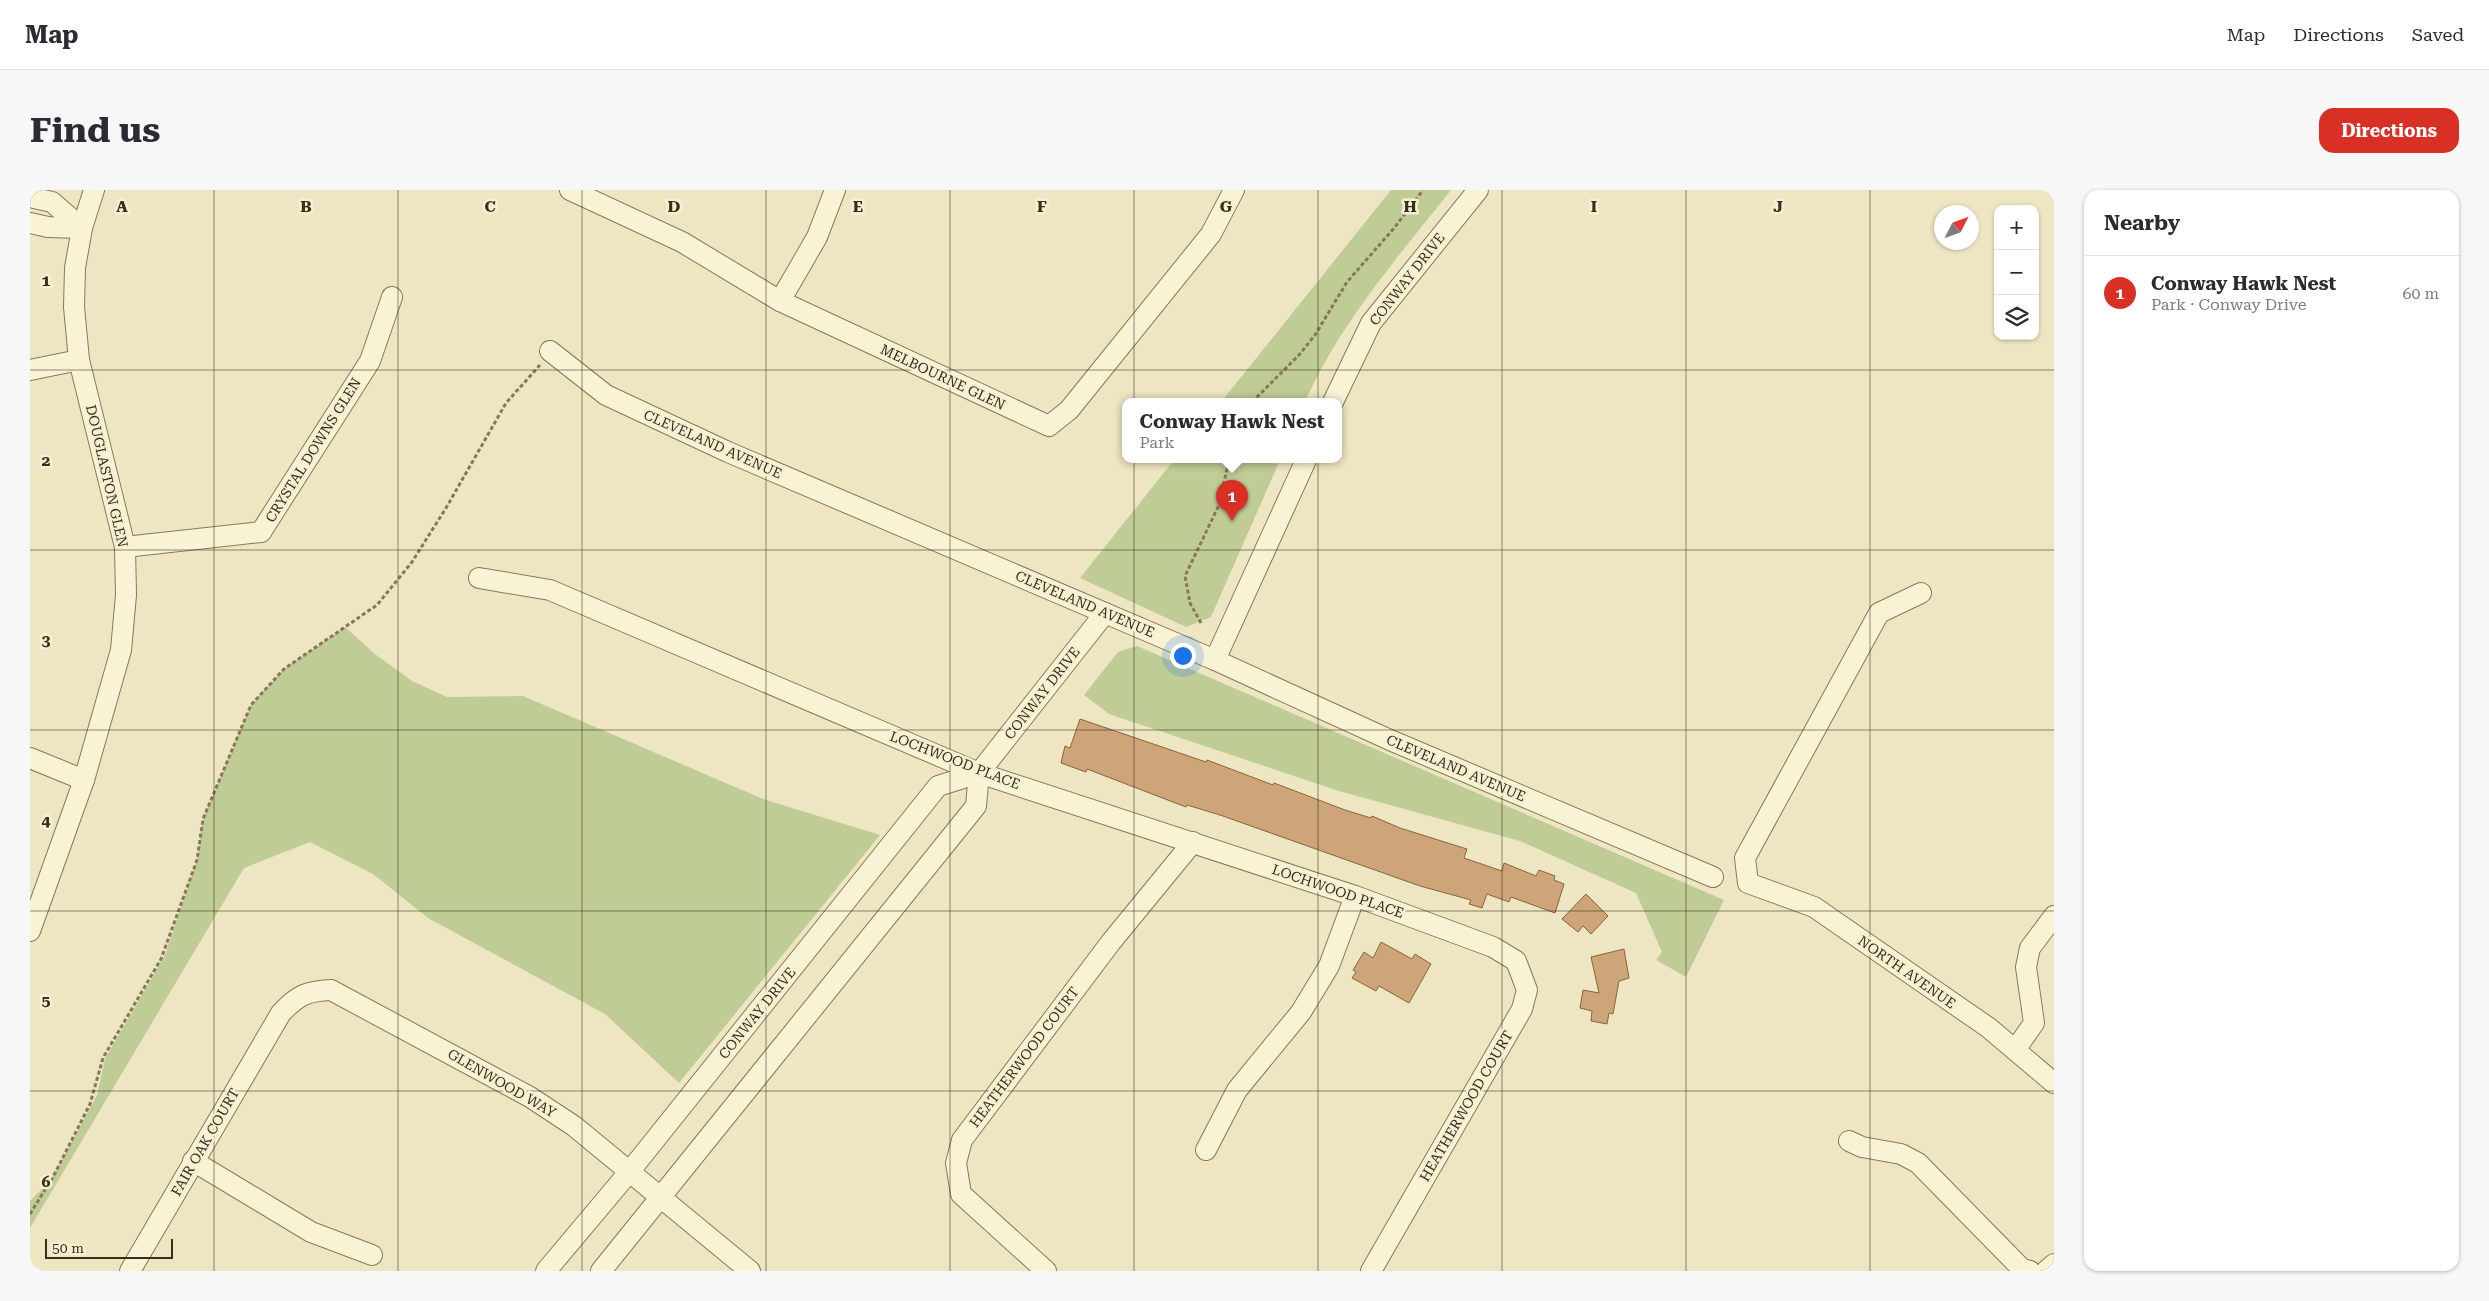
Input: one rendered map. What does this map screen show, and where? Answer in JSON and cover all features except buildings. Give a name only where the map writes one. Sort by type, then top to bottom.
[{"type":"street","name":"DOUGLASTON GLEN","points":[[30,932],[84,780],[121,650],[126,596],[125,547],[79,360],[74,307],[75,268],[82,228],[94,190]]},
{"type":"street","name":"MELBOURNE GLEN","points":[[571,190],[682,242],[780,301],[1049,426],[1069,410],[1211,234],[1234,190]]},
{"type":"street","points":[[780,301],[817,236],[835,190]]},
{"type":"street","name":"CONWAY DRIVE","points":[[1335,398],[1371,323],[1478,190]]},
{"type":"street","points":[[30,197],[52,202],[82,228]]},
{"type":"street","points":[[30,223],[48,227],[82,228]]},
{"type":"street","name":"CRYSTAL DOWNS GLEN","points":[[125,547],[261,532],[370,361],[392,297]]},
{"type":"street","name":"CLEVELAND AVENUE","points":[[550,351],[606,396],[827,495],[1215,660],[1390,740],[1713,877]]},
{"type":"street","points":[[30,370],[79,360]]},
{"type":"street","points":[[1215,660],[1305,463]]},
{"type":"street","name":"LOCHWOOD PLACE","points":[[479,578],[550,590],[979,773],[1355,896],[1494,947]]},
{"type":"street","name":"NORTH AVENUE","points":[[1921,593],[1879,613],[1745,858],[1748,883],[1814,907],[1982,1023],[2054,1083]]},
{"type":"street","name":"CONWAY DRIVE","points":[[546,1271],[630,1170],[938,786],[979,773],[1105,613]]},
{"type":"street","points":[[30,758],[84,780]]},
{"type":"street","points":[[601,1271],[976,806],[979,773]]},
{"type":"street","name":"HEATHERWOOD COURT","points":[[1046,1271],[962,1194],[956,1163],[962,1140],[1111,942],[1193,842]]},
{"type":"street","points":[[1206,1150],[1236,1090],[1301,1012],[1329,966],[1355,896]]},
{"type":"street","points":[[2015,1050],[2034,1024],[2026,967],[2030,948],[2054,916]]},
{"type":"street","name":"HEATHERWOOD COURT","points":[[1371,1271],[1522,1009],[1527,990],[1516,961],[1494,947]]},
{"type":"street","name":"GLENWOOD WAY","points":[[281,1013],[294,999],[312,991],[331,990],[530,1097],[574,1126],[630,1170],[750,1271]]},
{"type":"street","name":"FAIR OAK COURT","points":[[130,1271],[281,1013]]},
{"type":"street","points":[[1849,1141],[1862,1148],[1901,1154],[1918,1163],[2022,1269],[2030,1271]]},
{"type":"street","points":[[194,1161],[311,1232],[372,1255]]},
{"type":"street","points":[[2046,1271],[2054,1264]]},
{"type":"path","points":[[1256,398],[1299,355],[1315,335],[1347,282],[1395,227],[1423,190]]},
{"type":"path","points":[[30,1214],[34,1211],[53,1177],[90,1104],[103,1058],[161,959],[197,860],[203,819],[251,705],[284,669],[378,605],[412,562],[446,508],[506,403],[550,351]]},
{"type":"path","points":[[1201,623],[1190,603],[1185,576],[1219,504],[1228,463]]},
{"type":"green space","points":[[1391,190],[1451,190],[1371,292],[1335,345],[1307,398],[1224,398]]},
{"type":"green space","points":[[1172,463],[1279,463],[1211,617],[1186,627],[1080,578]]},
{"type":"green space","points":[[345,627],[375,654],[412,681],[447,697],[523,696],[763,799],[880,835],[679,1083],[605,1014],[428,918],[373,874],[310,842],[244,868],[30,1228],[30,1201],[51,1180],[97,1095],[105,1059],[165,955],[197,860],[203,819],[251,705],[284,669]]},
{"type":"green space","points":[[1137,646],[1724,900],[1686,977],[1656,960],[1662,952],[1636,893],[1520,841],[1339,791],[1109,714],[1084,695],[1118,652]]},
{"type":"place","name":"Conway Hawk Nest","points":[[1232,521]]}]
